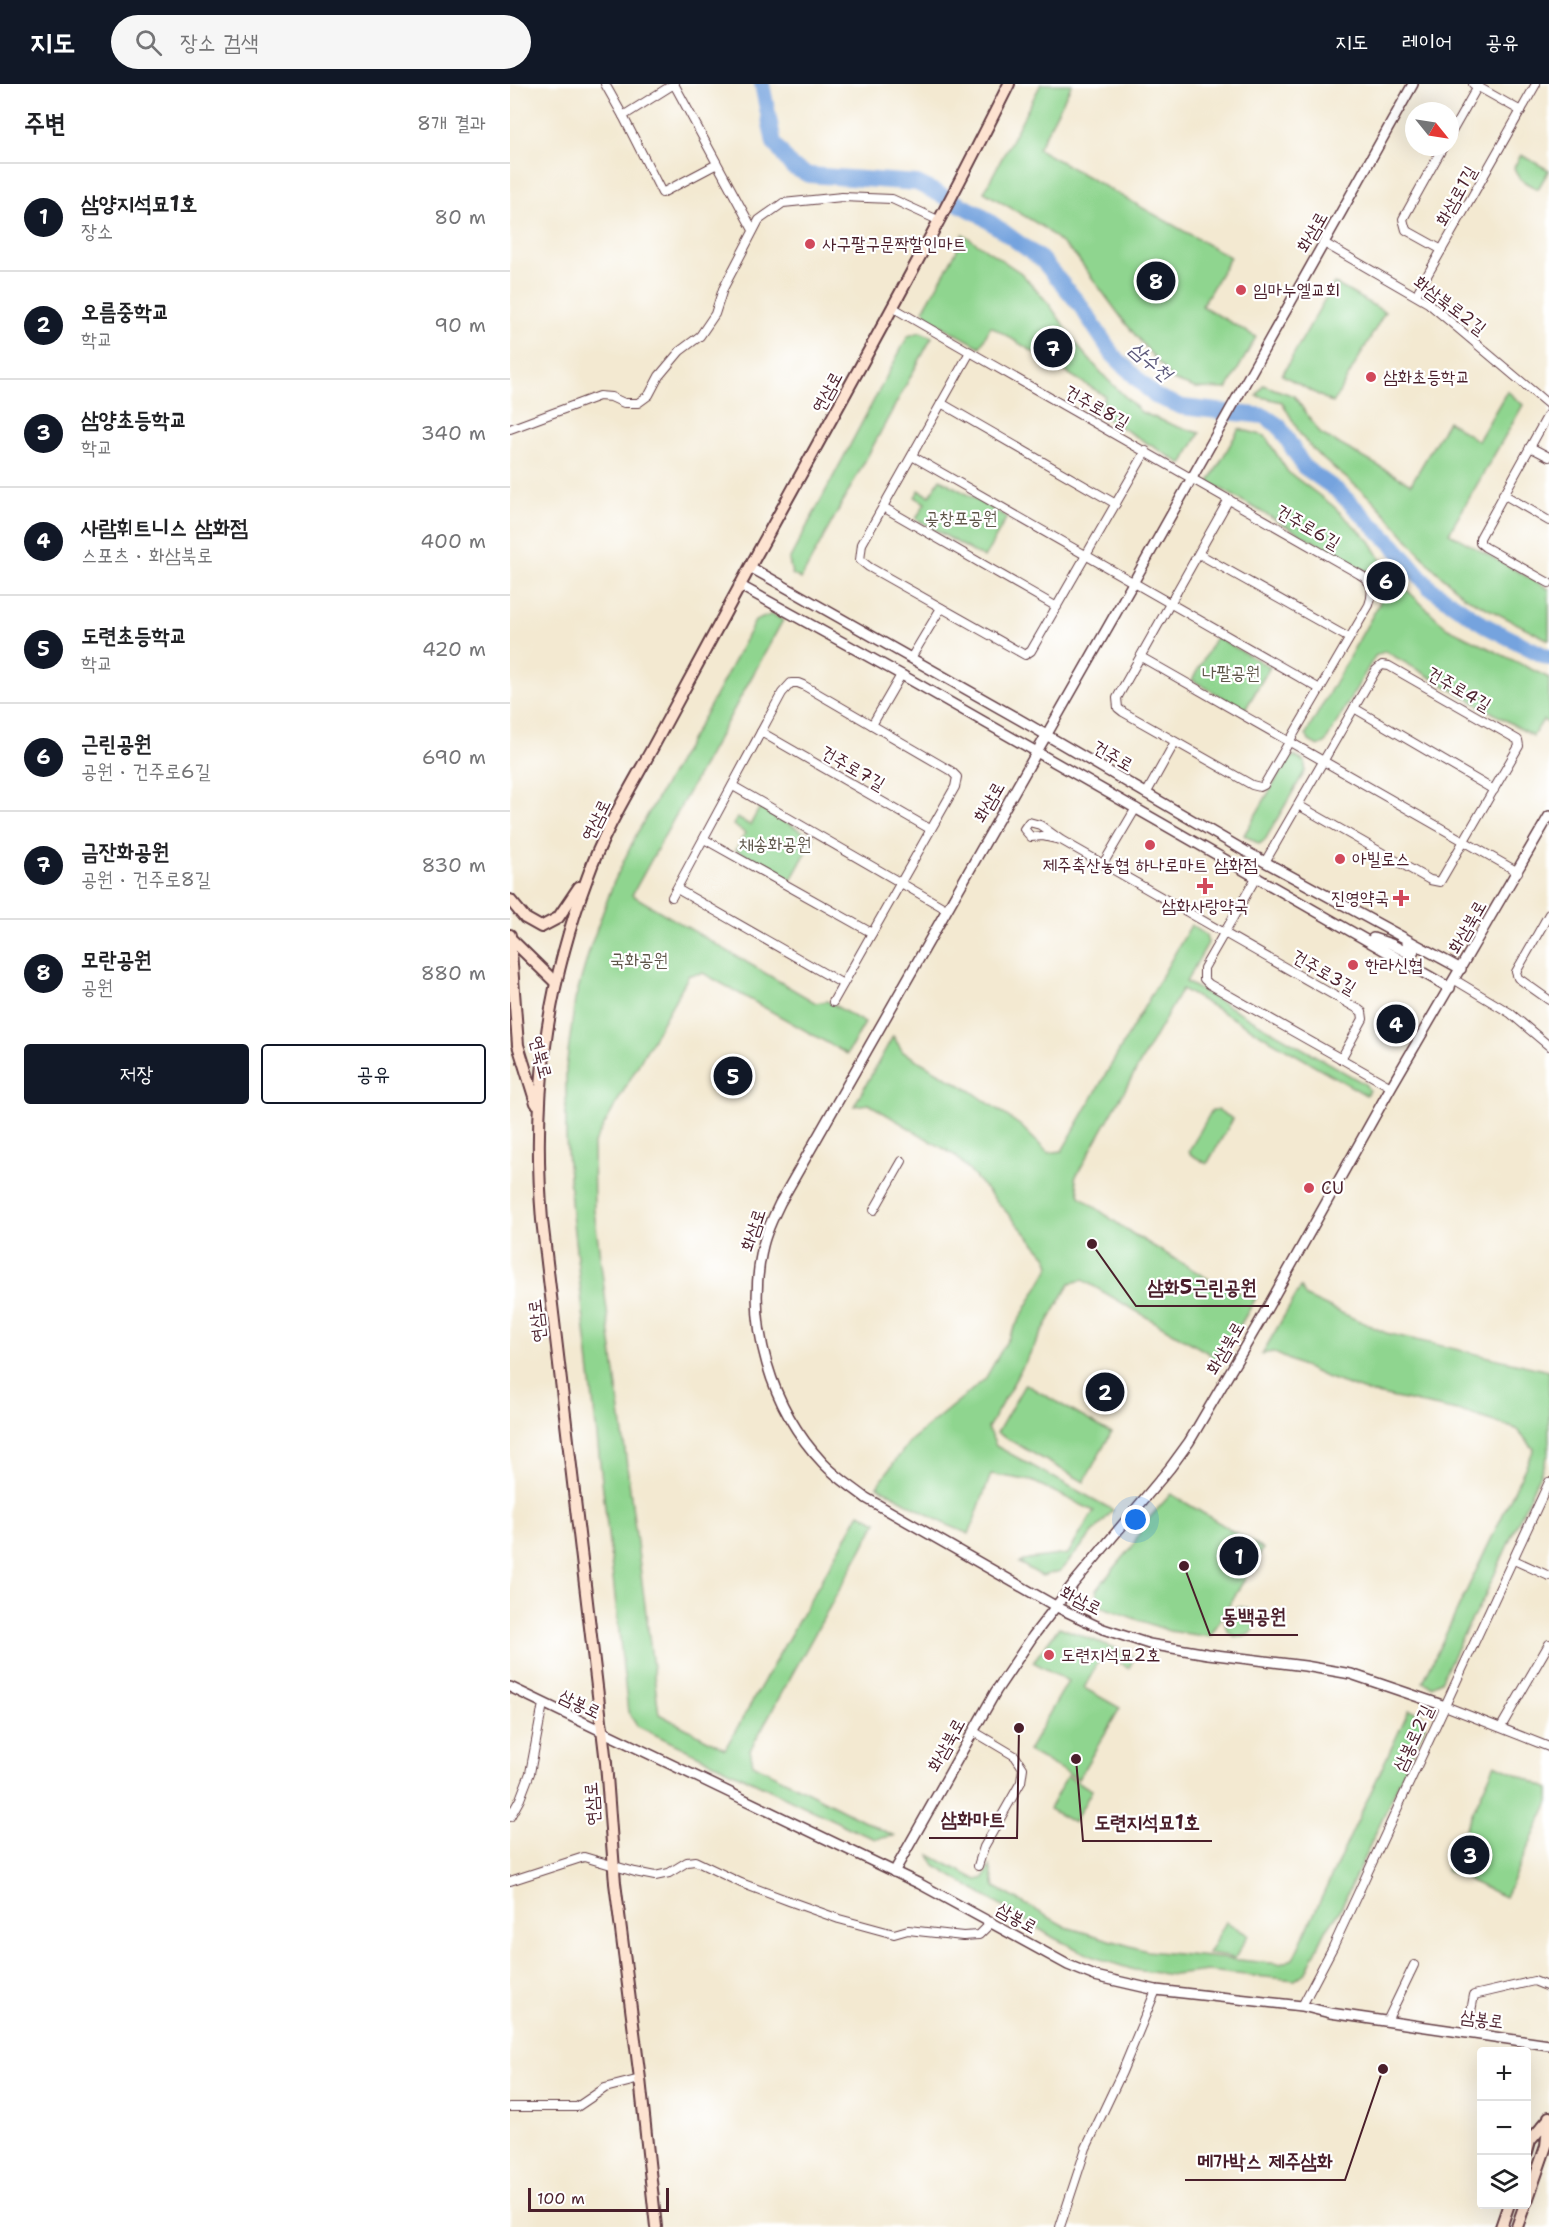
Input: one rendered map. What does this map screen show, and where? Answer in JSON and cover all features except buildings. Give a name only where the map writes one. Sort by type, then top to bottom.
[{"type":"main road","name":"연삼로","points":[[656,2227],[615,1883],[602,1732],[542,1221],[537,1158],[544,1039],[555,982],[572,920],[589,871],[620,807],[739,585],[942,218],[1009,84]]},
{"type":"main road","points":[[510,900],[525,918],[541,927],[558,918],[589,871]]},
{"type":"main road","name":"연북로","points":[[510,937],[555,982]]},
{"type":"main road","name":"연북로","points":[[510,937],[518,1045],[539,1112]]},
{"type":"main road","points":[[1531,2142],[1548,2119]]},
{"type":"main road","points":[[1531,2190],[1547,2147],[1548,2119]]},
{"type":"main road","points":[[1501,2227],[1508,2209]]},
{"type":"main road","points":[[1517,2227],[1524,2209]]},
{"type":"street","points":[[605,84],[662,193],[717,164]]},
{"type":"street","points":[[623,116],[674,84],[753,230]]},
{"type":"street","name":"화삼로","points":[[1413,84],[1133,583],[780,1203],[767,1230],[757,1278],[758,1329],[766,1363],[786,1411],[800,1434],[823,1463],[842,1481],[867,1498],[1057,1607],[1103,1629],[1149,1644],[1351,1674],[1445,1706]]},
{"type":"street","name":"화삼로1길","points":[[1416,295],[1536,84]]},
{"type":"street","points":[[1459,118],[1476,85],[1521,111]]},
{"type":"street","points":[[1438,156],[1403,219],[1403,225],[1407,230],[1442,250]]},
{"type":"street","points":[[510,429],[599,396],[611,397],[624,403],[638,403],[649,395],[659,376],[680,351],[700,336],[716,314],[723,289],[759,220],[783,203],[842,197],[892,199],[942,218]]},
{"type":"street","name":"화삼북로2길","points":[[1324,243],[1428,303],[1549,405]]},
{"type":"street","name":"건주로8길","points":[[892,307],[1229,499]]},
{"type":"street","points":[[970,352],[862,544],[860,560],[941,608],[1025,655],[1031,651],[1146,451]]},
{"type":"street","points":[[941,403],[1116,504]]},
{"type":"street","points":[[1549,413],[1482,531],[1480,543],[1549,583]]},
{"type":"street","points":[[1530,447],[1549,458]]},
{"type":"street","points":[[912,456],[1320,689]]},
{"type":"street","points":[[1503,494],[1549,521]]},
{"type":"street","name":"건주로6길","points":[[1229,499],[1366,578],[1371,586],[1372,598],[1349,639],[1264,785],[1256,788],[1118,708],[1117,698],[1199,554],[1229,499]]},
{"type":"street","points":[[883,507],[1057,607]]},
{"type":"street","points":[[1199,554],[1349,639]]},
{"type":"street","name":"건주로","points":[[750,567],[1265,862],[1461,969]]},
{"type":"street","name":"건주로","points":[[739,585],[1353,932],[1510,1013],[1549,1046]]},
{"type":"street","points":[[911,658],[941,608]]},
{"type":"street","points":[[1141,657],[1518,872]]},
{"type":"street","name":"건주로4길","points":[[1265,862],[1376,670],[1385,664],[1518,740],[1519,746],[1440,882],[1435,882],[1298,805]]},
{"type":"street","points":[[872,725],[901,675]]},
{"type":"street","points":[[672,897],[784,689],[794,682],[956,775],[955,787],[833,1002]]},
{"type":"street","points":[[1354,708],[1494,790]]},
{"type":"street","name":"건주로7길","points":[[760,732],[930,830]]},
{"type":"street","points":[[1146,794],[1175,742]]},
{"type":"street","points":[[733,786],[946,909]]},
{"type":"street","points":[[1103,864],[1136,808]]},
{"type":"street","name":"화삼북로","points":[[894,1872],[973,1731],[1021,1654],[1074,1583],[1189,1442],[1255,1331],[1391,1087],[1549,816]]},
{"type":"street","points":[[704,839],[872,933]]},
{"type":"street","points":[[1061,840],[1225,933]]},
{"type":"street","points":[[1257,876],[1204,968],[1203,975],[1206,981],[1391,1087]]},
{"type":"street","points":[[677,889],[843,984]]},
{"type":"street","points":[[1549,914],[1516,972],[1518,978],[1549,1000]]},
{"type":"street","points":[[1353,932],[1391,944],[1413,954],[1411,947],[1399,935]]},
{"type":"street","name":"건주로3길","points":[[1225,933],[1362,1012],[1363,1019],[1341,1059]]},
{"type":"street","points":[[874,1210],[902,1161]]},
{"type":"street","name":"삼봉로2길","points":[[1302,2006],[1333,1947],[1549,1482]]},
{"type":"street","points":[[1514,1560],[1549,1576]]},
{"type":"street","points":[[1501,1727],[1549,1644]]},
{"type":"street","name":"삼봉로","points":[[510,1687],[920,1884],[1068,1965],[1095,1976],[1156,1990],[1302,2006],[1330,2013],[1549,2045]]},
{"type":"street","points":[[510,1817],[512,1807],[530,1773],[543,1704]]},
{"type":"street","points":[[1445,1706],[1549,1747]]},
{"type":"street","points":[[973,1731],[1015,1756],[1023,1768],[1021,1782],[984,1847],[978,1866]]},
{"type":"street","points":[[510,1881],[584,1857],[655,1876],[669,1873],[687,1862],[695,1861],[741,1883],[789,1901],[894,1934],[908,1930],[963,1936],[979,1935],[992,1922]]},
{"type":"street","points":[[1387,2021],[1414,1965]]},
{"type":"street","points":[[1467,2033],[1474,1995],[1534,1982],[1549,1988]]},
{"type":"street","points":[[1060,2227],[1086,2148],[1122,2072],[1156,1990]]},
{"type":"street","points":[[510,2107],[578,2107],[605,2088],[640,2079]]},
{"type":"street","points":[[1531,2146],[1547,2147]]},
{"type":"green space","points":[[1041,84],[1072,84],[1038,149],[1230,257],[1202,306],[1256,337],[1227,389],[1195,388],[1173,380],[1126,324],[1076,256],[1043,227],[984,192]]},
{"type":"green space","points":[[1521,155],[1549,170],[1538,189],[1523,181],[1515,171],[1514,167]]},
{"type":"green space","points":[[963,234],[1021,273],[1049,304],[1081,350],[1141,412],[1200,433],[1182,464],[1097,413],[1105,396],[991,326],[980,347],[928,318],[924,309],[956,252]]},
{"type":"green space","points":[[1334,283],[1385,312],[1333,403],[1282,375]]},
{"type":"green space","points":[[920,332],[932,337],[801,579],[792,574],[789,560],[908,336]]},
{"type":"green space","points":[[1263,385],[1294,396],[1321,434],[1411,484],[1448,421],[1478,441],[1507,391],[1523,405],[1449,533],[1549,589],[1549,640],[1465,597],[1433,568],[1373,500],[1318,455],[1302,437],[1282,402],[1257,396]]},
{"type":"green space","points":[[1239,429],[1265,436],[1288,472],[1332,505],[1370,541],[1382,561],[1407,590],[1446,627],[1549,678],[1549,723],[1543,720],[1533,736],[1385,651],[1375,656],[1325,743],[1318,746],[1309,741],[1306,734],[1380,602],[1379,589],[1369,573],[1209,482]]},
{"type":"green space","name":"곶창포공원","points":[[940,479],[1007,517],[984,558],[916,519],[925,503],[915,497],[919,490],[930,496]]},
{"type":"green space","name":"국화공원","points":[[772,614],[783,620],[632,895],[816,1003],[827,1001],[865,1023],[847,1054],[703,973],[689,975],[593,1145],[594,1210],[659,1714],[725,1749],[860,1513],[877,1522],[750,1750],[753,1764],[894,1836],[876,1839],[637,1726],[628,1712],[572,1214],[566,1139],[566,1068],[575,1000],[591,945],[613,884],[636,835],[710,706],[755,621]]},
{"type":"green space","name":"나팔공원","points":[[1216,637],[1270,667],[1245,710],[1192,680]]},
{"type":"green space","points":[[1294,756],[1305,762],[1305,771],[1265,840],[1259,844],[1244,835],[1288,759]]},
{"type":"green space","name":"채송화공원","points":[[760,807],[814,838],[791,880],[736,850],[745,833],[733,825],[737,818],[750,825]]},
{"type":"green space","points":[[1191,925],[1206,935],[1208,943],[1186,982],[1365,1084],[1369,1090],[1366,1095],[1182,989],[1075,1178],[1080,1196],[1128,1231],[1220,1286],[1256,1298],[1216,1367],[1210,1354],[1083,1280],[1070,1283],[988,1428],[996,1446],[1113,1510],[1060,1571],[1042,1576],[1019,1563],[1028,1559],[1068,1554],[1094,1511],[1032,1481],[991,1474],[969,1534],[943,1523],[877,1486],[910,1441],[985,1379],[1050,1266],[1047,1257],[956,1156],[869,1104],[854,1106],[893,1036],[903,1052],[971,1091],[1021,1126],[1048,1153],[1062,1151]]},
{"type":"green space","points":[[1212,1110],[1218,1110],[1233,1119],[1207,1164],[1190,1154],[1189,1151]]},
{"type":"green space","points":[[1301,1287],[1306,1297],[1386,1333],[1549,1371],[1549,1453],[1484,1598],[1441,1681],[1432,1686],[1423,1682],[1534,1449],[1516,1429],[1467,1413],[1371,1393],[1323,1376],[1273,1352],[1262,1354]]},
{"type":"green space","points":[[1025,1384],[1111,1433],[1084,1482],[997,1433]]},
{"type":"green space","points":[[1171,1494],[1263,1549],[1210,1637],[1169,1631],[1100,1606],[1096,1590],[1132,1547],[1144,1524]]},
{"type":"green space","points":[[1240,1607],[1251,1611],[1255,1622],[1251,1633],[1240,1637],[1229,1633],[1225,1622],[1229,1611]]},
{"type":"green space","points":[[1059,1627],[1130,1654],[1134,1658],[1129,1668],[1103,1654],[1084,1688],[1120,1708],[1078,1779],[1028,1751],[1068,1681],[1033,1662]]},
{"type":"green space","points":[[1409,1710],[1422,1714],[1425,1726],[1339,1912],[1326,1930],[1306,1972],[1295,1980],[1208,1971],[1174,1975],[1134,1970],[1091,1956],[1054,1938],[935,1866],[930,1855],[977,1880],[984,1878],[990,1866],[995,1887],[1066,1927],[1147,1951],[1280,1964],[1293,1959]]},
{"type":"green space","points":[[1495,1764],[1549,1789],[1549,1802],[1505,1897],[1446,1870]]},
{"type":"green space","points":[[1067,1776],[1092,1790],[1074,1823],[1049,1809]]},
{"type":"green space","points":[[1226,1922],[1248,1935],[1235,1958],[1208,1954]]},
{"type":"waterway","name":"삼수천","points":[[762,84],[774,143],[792,167],[809,175],[917,183],[979,214],[1041,259],[1080,305],[1113,355],[1155,396],[1182,407],[1264,416],[1279,426],[1304,467],[1338,491],[1394,546],[1430,588],[1486,626],[1549,658]]},
{"type":"place","name":"사구팔구문짝할인마트","points":[[810,244]]},
{"type":"place","name":"모란공원","points":[[1156,281]]},
{"type":"place","name":"임마누엘교회","points":[[1241,290]]},
{"type":"place","name":"금잔화공원","points":[[1053,348]]},
{"type":"place","name":"삼화초등학교","points":[[1371,377]]},
{"type":"place","name":"근린공원","points":[[1386,581]]},
{"type":"place","name":"제주축산농협 하나로마트 삼화점","points":[[1150,845]]},
{"type":"place","name":"아빌로스","points":[[1340,859]]},
{"type":"place","name":"삼화사랑약국","points":[[1205,886]]},
{"type":"place","name":"진영약국","points":[[1401,898]]},
{"type":"place","name":"한라신협","points":[[1353,965]]},
{"type":"place","name":"사람휘트니스 삼화점","points":[[1396,1024]]},
{"type":"place","name":"도련초등학교","points":[[733,1076]]},
{"type":"place","name":"CU","points":[[1309,1188]]},
{"type":"place","name":"삼화5근린공원","points":[[1092,1244]]},
{"type":"place","name":"오름중학교","points":[[1105,1392]]},
{"type":"place","name":"삼양지석묘1호","points":[[1239,1556]]},
{"type":"place","name":"동백공원","points":[[1184,1566]]},
{"type":"place","name":"도련지석묘2호","points":[[1049,1655]]},
{"type":"place","name":"삼화마트","points":[[1019,1728]]},
{"type":"place","name":"도련지석묘1호","points":[[1076,1759]]},
{"type":"place","name":"삼양초등학교","points":[[1470,1855]]},
{"type":"place","name":"메가박스 제주삼화","points":[[1383,2069]]}]
